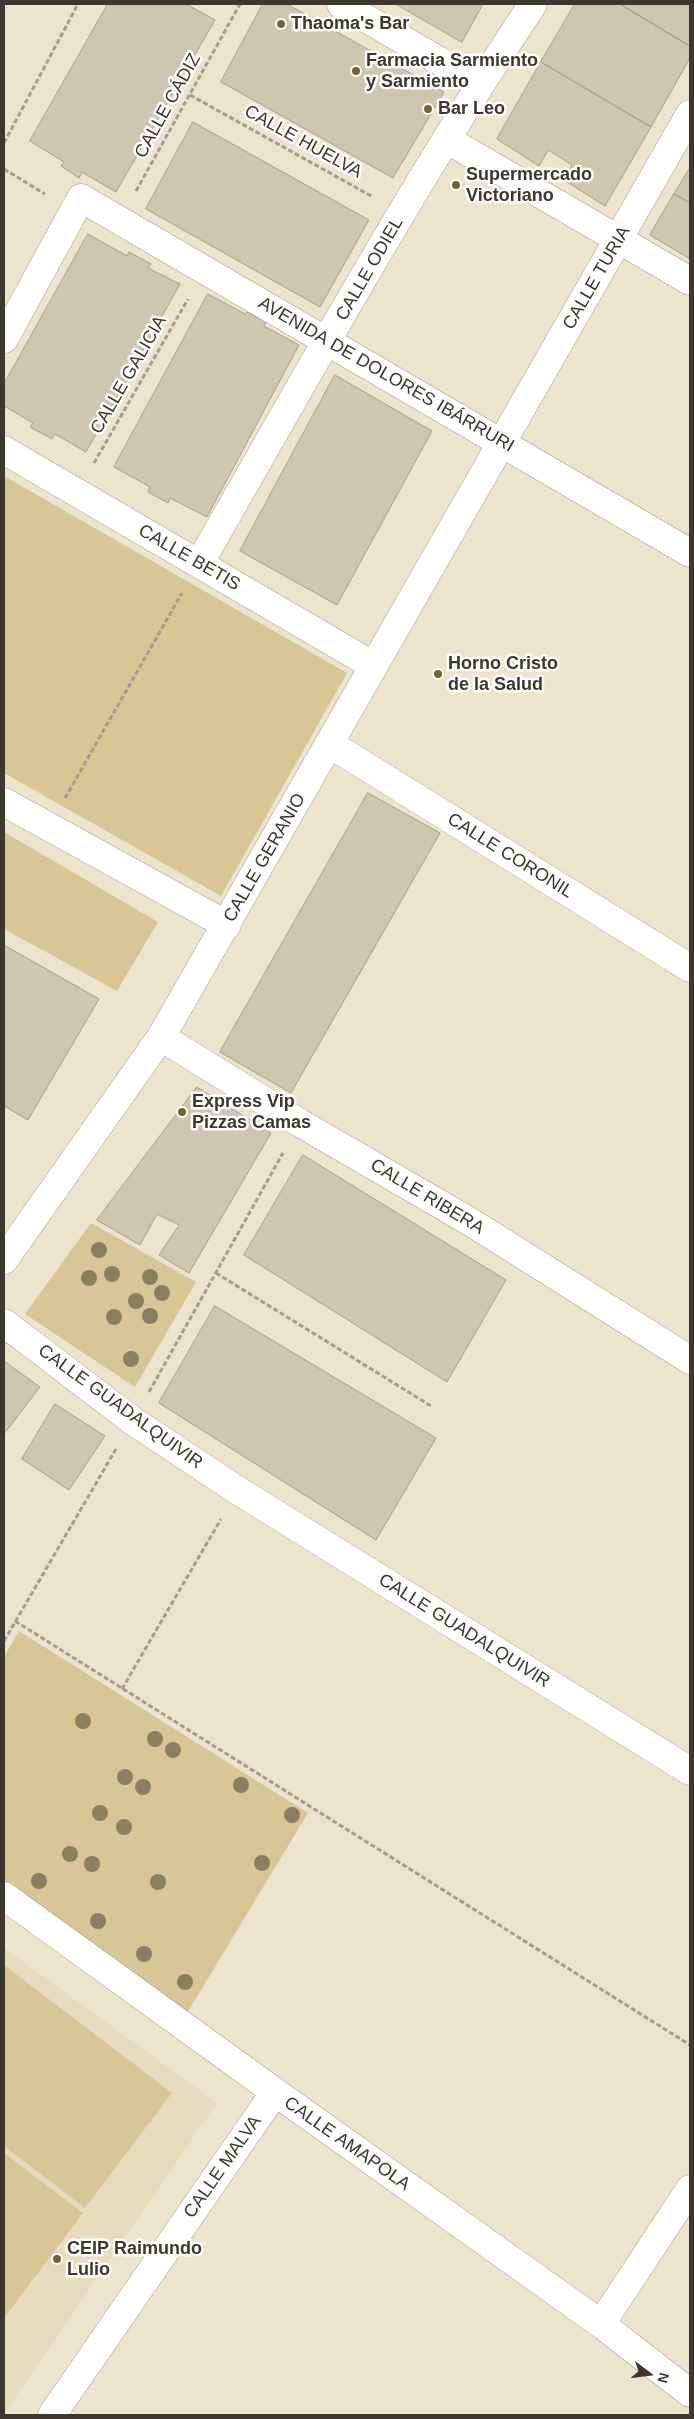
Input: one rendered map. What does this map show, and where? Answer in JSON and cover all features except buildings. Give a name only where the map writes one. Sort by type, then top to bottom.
[{"type":"street","points":[[341,4],[479,84]]},
{"type":"street","name":"CALLE ODIEL","points":[[199,564],[446,139],[479,84],[532,4]]},
{"type":"street","name":"CALLE TURIA","points":[[503,442],[690,114]]},
{"type":"street","points":[[446,139],[690,281]]},
{"type":"street","points":[[4,339],[78,204]]},
{"type":"street","name":"AVENIDA DE DOLORES IBÁRRURI","points":[[78,204],[120,221],[503,442],[690,553]]},
{"type":"street","name":"CALLE GERANIO","points":[[4,1260],[161,1037],[503,442]]},
{"type":"street","name":"CALLE BETIS","points":[[4,450],[374,666]]},
{"type":"street","name":"CALLE CORONIL","points":[[330,744],[690,968]]},
{"type":"street","points":[[4,802],[227,925]]},
{"type":"street","name":"CALLE RIBERA","points":[[161,1037],[300,1123],[468,1221],[690,1360]]},
{"type":"street","name":"CALLE GUADALQUIVIR","points":[[4,1323],[133,1421],[237,1490],[690,1771]]},
{"type":"street","name":"CALLE AMAPOLA","points":[[4,1896],[274,2092],[601,2324],[690,2393]]},
{"type":"street","name":"CALLE MALVA","points":[[52,2415],[274,2092]]},
{"type":"street","points":[[601,2324],[690,2189]]},
{"type":"path","points":[[4,142],[78,4]]},
{"type":"path","name":"CALLE CÁDIZ","points":[[120,221],[240,4]]},
{"type":"path","name":"CALLE HUELVA","points":[[190,94],[402,213]]},
{"type":"path","points":[[4,169],[78,204]]},
{"type":"path","name":"CALLE GALICIA","points":[[77,493],[204,270]]},
{"type":"path","points":[[48,827],[199,564]]},
{"type":"path","points":[[4,1640],[133,1421],[300,1123]]},
{"type":"path","points":[[216,1274],[431,1406]]},
{"type":"path","points":[[122,1689],[237,1490]]},
{"type":"path","points":[[16,1621],[690,2046]]},
{"type":"shaded area","points":[[4,476],[347,673],[221,896],[4,773]]},
{"type":"shaded area","points":[[4,832],[158,922],[117,991],[4,929]]},
{"type":"shaded area","points":[[91,1223],[196,1282],[135,1387],[25,1314]]},
{"type":"shaded area","points":[[19,1631],[308,1813],[187,2013],[4,1881],[4,1657]]},
{"type":"shaded area","name":"CEIP Raimundo Lulio","points":[[4,1948],[217,2103],[4,2414]]},
{"type":"shaded area","points":[[4,1965],[172,2093],[85,2208],[4,2146]]},
{"type":"shaded area","points":[[4,2153],[83,2213],[4,2318]]},
{"type":"place","name":"Thaoma's Bar","points":[[281,24]]},
{"type":"place","name":"Farmacia Sarmiento y Sarmiento","points":[[356,71]]},
{"type":"place","name":"Bar Leo","points":[[428,109]]},
{"type":"place","name":"Supermercado Victoriano","points":[[456,185]]},
{"type":"place","name":"Horno Cristo de la Salud","points":[[438,674]]},
{"type":"place","name":"Express Vip Pizzas Camas","points":[[182,1112]]},
{"type":"place","name":"CEIP Raimundo Lulio","points":[[57,2259]]}]
